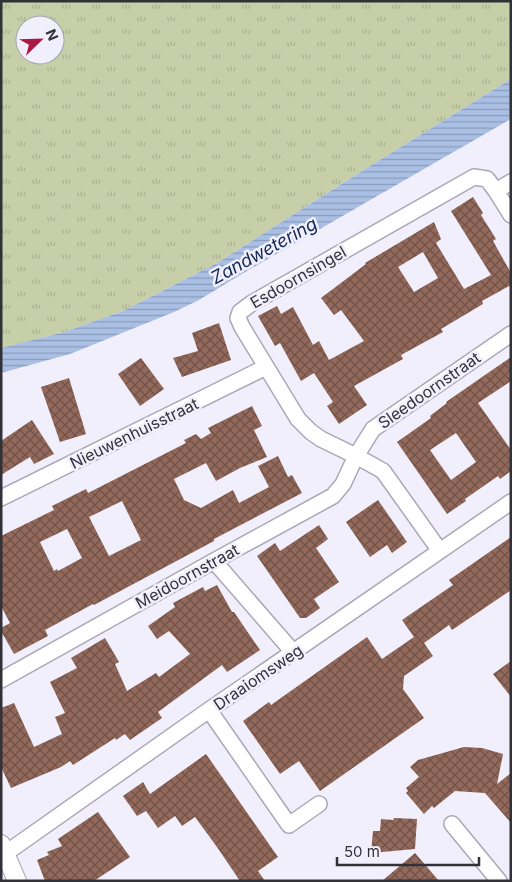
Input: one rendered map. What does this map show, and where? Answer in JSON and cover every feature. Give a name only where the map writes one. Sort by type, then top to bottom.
[{"type":"street","name":"Esdoornsingel","points":[[440,551],[383,471],[321,439],[298,419],[238,318],[240,312],[252,303],[474,176],[487,179],[496,191]]},
{"type":"street","points":[[511,182],[496,191],[511,215]]},
{"type":"street","name":"Sleedoornstraat","points":[[356,456],[373,429],[511,334]]},
{"type":"street","name":"Nieuwenhuisstraat","points":[[1,498],[266,367]]},
{"type":"street","name":"Meidoornstraat","points":[[1,680],[333,496],[343,484],[356,456]]},
{"type":"street","name":"Draaiomsweg","points":[[3,848],[209,710],[511,502]]},
{"type":"street","points":[[214,561],[294,652]]},
{"type":"street","points":[[209,710],[289,825],[319,804]]},
{"type":"street","points":[[452,824],[499,881]]},
{"type":"street","points":[[3,848],[17,881]]},
{"type":"green space","points":[[1,1],[511,1],[511,79],[217,263],[123,311],[64,332],[1,348]]},
{"type":"water","name":"Zandwetering","points":[[511,79],[511,119],[199,300],[70,354],[1,373],[1,348],[64,332],[123,311],[217,263]]},
{"type":"building","points":[[473,197],[483,213],[481,215],[496,239],[493,241],[511,273],[511,285],[482,301],[483,304],[441,329],[443,332],[401,355],[403,359],[354,386],[367,405],[339,424],[327,406],[333,402],[314,373],[301,381],[280,343],[275,346],[258,316],[277,306],[281,314],[293,307],[313,345],[319,341],[329,360],[364,341],[341,310],[334,315],[321,298],[365,263],[434,222],[441,239],[436,243],[464,289],[491,275],[451,211]],"holes":[[[423,252],[438,278],[414,292],[398,267]]]},
{"type":"building","points":[[219,323],[231,360],[182,377],[173,358],[198,351],[192,333]]},
{"type":"building","points":[[511,357],[511,381],[478,403],[511,450],[511,471],[500,479],[498,476],[447,514],[397,442],[431,418],[430,416],[446,402]],"holes":[[[456,433],[476,462],[451,480],[430,450]]]},
{"type":"building","points":[[141,358],[164,389],[140,406],[118,374]]},
{"type":"building","points":[[69,378],[86,434],[60,442],[41,387]]},
{"type":"building","points":[[252,406],[262,426],[254,430],[267,457],[240,468],[216,481],[206,463],[174,479],[184,500],[201,508],[233,490],[239,503],[269,487],[258,466],[278,456],[288,477],[292,475],[302,493],[45,630],[48,636],[14,654],[1,631],[1,628],[10,623],[1,606],[1,536],[54,510],[52,506],[86,489],[88,493],[186,443],[184,440],[196,434],[201,439],[211,433],[208,428]],"holes":[[[122,501],[141,540],[109,556],[89,517]],[[67,529],[82,558],[58,571],[57,569],[54,571],[40,542]]]},
{"type":"building","points":[[32,420],[54,454],[34,464],[30,457],[1,475],[1,441]]},
{"type":"building","points":[[378,500],[407,542],[392,553],[387,545],[370,557],[346,522]]},
{"type":"building","points":[[319,525],[328,539],[316,548],[339,582],[314,599],[320,608],[306,618],[300,618],[257,556],[275,543],[280,551]]},
{"type":"building","points":[[511,537],[511,590],[452,630],[449,625],[424,643],[433,656],[404,676],[403,689],[424,718],[320,791],[299,761],[280,774],[243,721],[269,702],[271,705],[367,637],[382,659],[414,637],[402,620],[453,585],[449,580]]},
{"type":"building","points":[[217,585],[232,612],[234,612],[260,650],[227,672],[222,665],[158,712],[162,718],[130,740],[125,734],[116,740],[115,738],[73,765],[70,761],[61,767],[11,788],[1,767],[1,708],[14,703],[34,747],[62,734],[55,717],[65,713],[50,682],[77,668],[71,658],[105,638],[119,662],[115,664],[127,691],[156,673],[159,677],[190,654],[169,631],[157,639],[148,626],[175,607],[173,603],[203,587],[205,591]]},
{"type":"building","points":[[511,661],[511,697],[493,674]]},
{"type":"building","points":[[464,747],[482,748],[503,754],[497,784],[511,773],[511,823],[485,793],[455,791],[434,808],[432,806],[424,814],[406,793],[408,791],[406,788],[419,777],[410,767],[418,760]]},
{"type":"building","points":[[206,754],[278,857],[258,871],[265,881],[240,881],[195,817],[182,826],[175,816],[158,828],[146,811],[137,816],[123,796],[143,782],[150,794]]},
{"type":"building","points":[[98,812],[130,857],[94,881],[45,881],[37,860],[49,855],[47,852],[62,846],[58,839]]},
{"type":"building","points":[[394,818],[417,819],[415,849],[371,853],[373,831],[380,831],[381,819],[393,820]]},
{"type":"building","points":[[415,853],[439,881],[382,881]]}]
